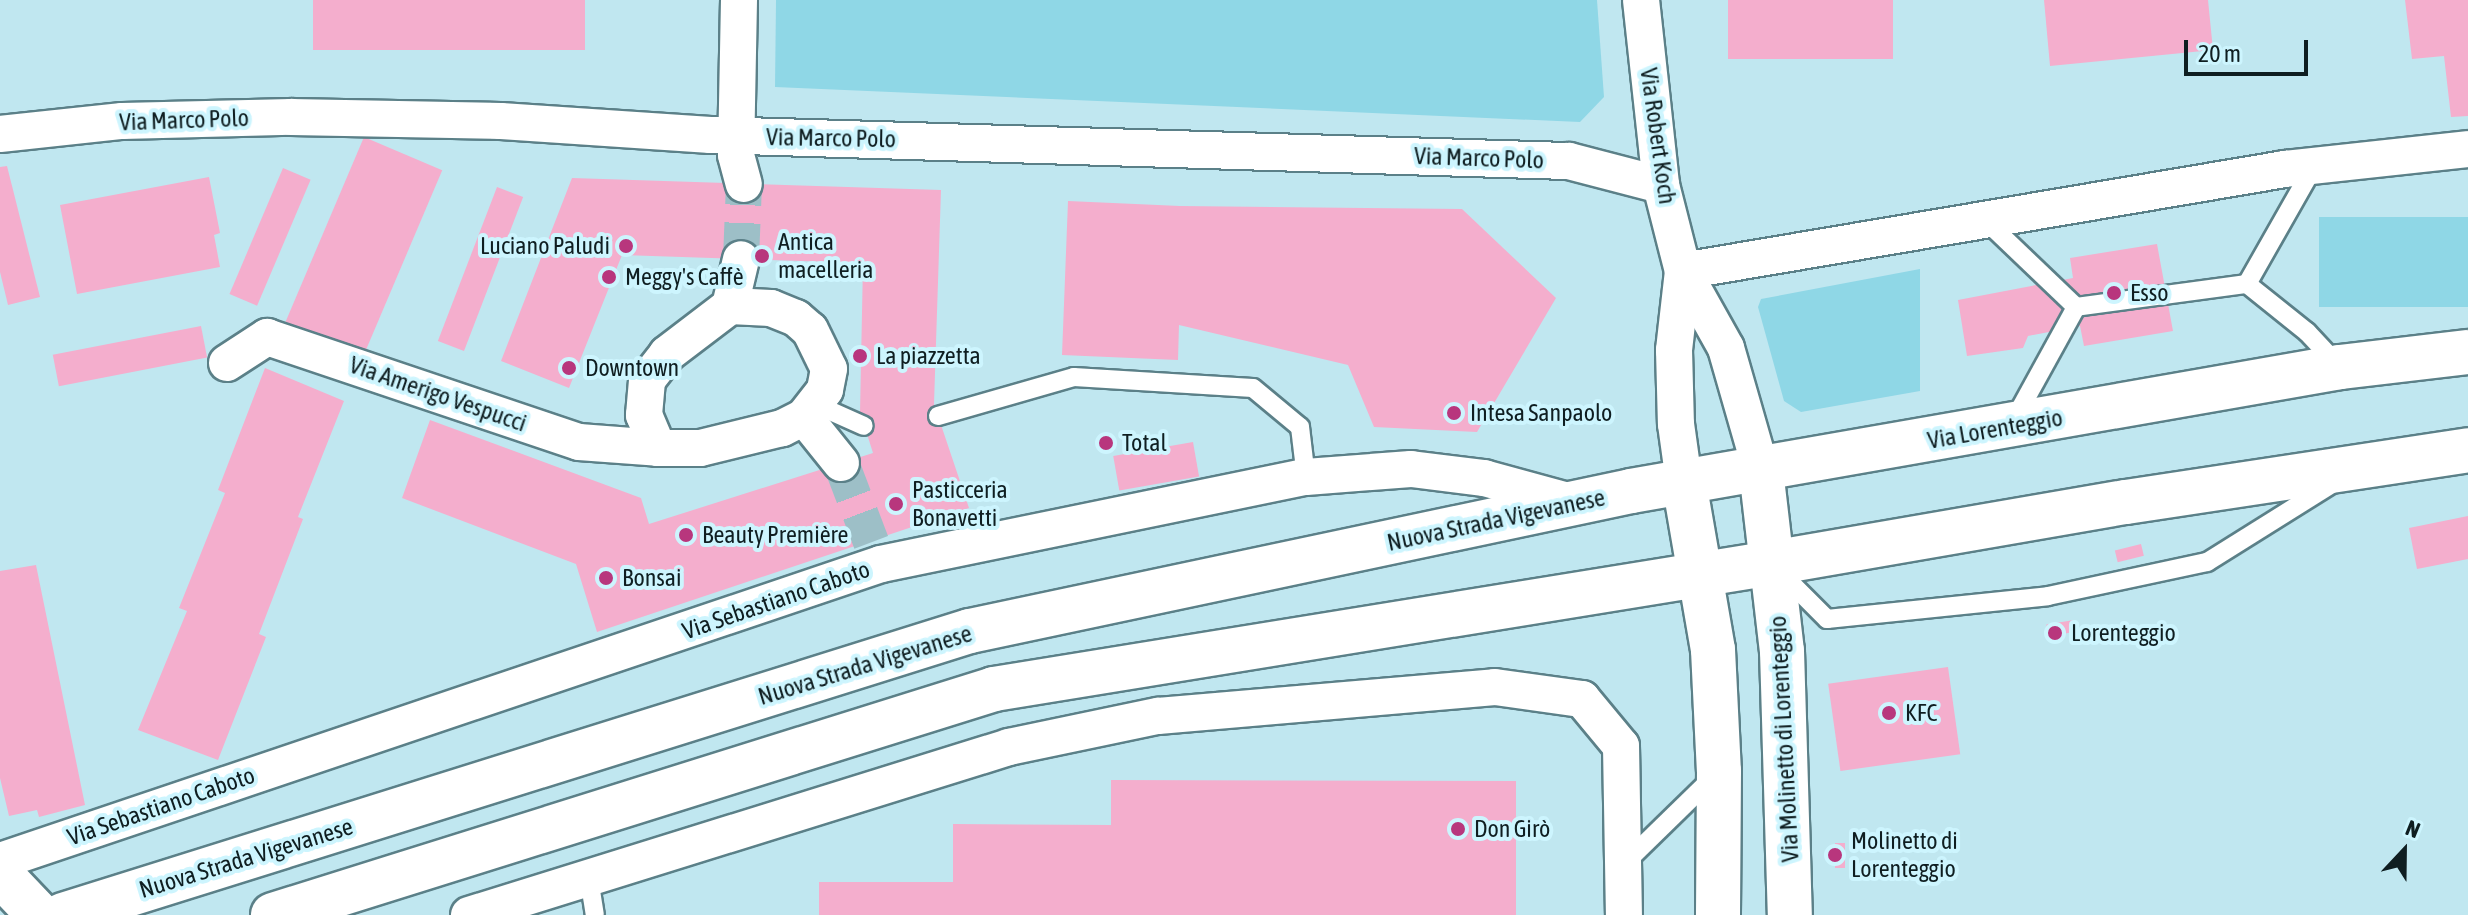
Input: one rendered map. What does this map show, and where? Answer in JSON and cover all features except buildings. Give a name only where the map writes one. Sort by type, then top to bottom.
[{"type":"main road","name":"Via Lorenteggio","points":[[1684,482],[2340,367],[2468,352]]},
{"type":"main road","points":[[273,915],[994,689],[1772,563],[2126,502],[2468,450]]},
{"type":"main road","name":"Via Molinetto di Lorenteggio","points":[[1761,470],[1783,666],[1790,915]]},
{"type":"main road","name":"Nuova Strada Vigevanese","points":[[63,915],[970,631],[1684,482]]},
{"type":"main road","points":[[1684,482],[1713,650],[1719,771],[1718,915]]},
{"type":"main road","points":[[0,874],[39,915]]},
{"type":"street","points":[[739,0],[736,155],[744,184]]},
{"type":"street","name":"Via Robert Koch","points":[[1641,0],[1661,185],[1683,271],[1726,348],[1761,470]]},
{"type":"street","name":"Via Marco Polo","points":[[0,134],[122,121],[291,117],[501,121],[737,136],[1569,161],[1661,185]]},
{"type":"street","points":[[1683,271],[2314,166],[2468,149]]},
{"type":"street","points":[[730,306],[771,308],[796,318],[810,330],[829,369],[811,411],[771,432],[700,448],[658,448],[644,415],[647,380],[667,354],[730,306],[741,259]]},
{"type":"street","name":"Via Robert Koch","points":[[1683,271],[1674,350],[1676,424],[1684,482]]},
{"type":"street","name":"Via Amerigo Vespucci","points":[[227,363],[267,337],[579,442],[658,448]]},
{"type":"street","points":[[811,411],[841,463]]},
{"type":"street","name":"Via Sebastiano Caboto","points":[[0,861],[876,553],[1306,477],[1411,469],[1484,478],[1575,503]]},
{"type":"street","points":[[469,915],[1009,747],[1158,716],[1495,687],[1582,699],[1621,746],[1624,915]]},
{"type":"lane","points":[[2247,284],[2314,166]]},
{"type":"lane","points":[[1985,220],[2076,307]]},
{"type":"lane","points":[[2076,307],[2247,284],[2307,332],[2340,367]]},
{"type":"lane","points":[[2011,425],[2076,307]]},
{"type":"lane","points":[[938,416],[1074,377],[1253,388],[1300,427],[1306,477]]},
{"type":"lane","points":[[811,411],[864,426]]},
{"type":"lane","points":[[1772,563],[1827,619],[2048,596],[2207,562],[2356,468]]},
{"type":"lane","points":[[1625,863],[1719,771]]},
{"type":"lane","points":[[589,878],[595,915]]},
{"type":"shaded area","points":[[776,0],[1597,0],[1604,97],[1580,122],[775,87]]},
{"type":"shaded area","points":[[2319,217],[2468,217],[2468,307],[2319,307]]},
{"type":"shaded area","points":[[1920,269],[1920,391],[1801,412],[1784,401],[1758,307],[1761,299]]},
{"type":"tunnel","points":[[741,259],[744,184]]},
{"type":"tunnel","points":[[841,463],[871,542]]},
{"type":"place","name":"Luciano Paludi","points":[[626,246]]},
{"type":"place","name":"Antica macelleria","points":[[762,256]]},
{"type":"place","name":"Meggy's Caffè","points":[[609,277]]},
{"type":"place","name":"Esso","points":[[2114,293]]},
{"type":"place","name":"La piazzetta","points":[[860,356]]},
{"type":"place","name":"Downtown","points":[[569,368]]},
{"type":"place","name":"Intesa Sanpaolo","points":[[1454,413]]},
{"type":"place","name":"Total","points":[[1106,443]]},
{"type":"place","name":"Pasticceria Bonavetti","points":[[896,504]]},
{"type":"place","name":"Beauty Première","points":[[686,535]]},
{"type":"place","name":"Bonsai","points":[[606,578]]},
{"type":"place","name":"Lorenteggio","points":[[2055,633]]},
{"type":"place","name":"KFC","points":[[1889,713]]},
{"type":"place","name":"Don Girò","points":[[1458,829]]},
{"type":"place","name":"Molinetto di Lorenteggio","points":[[1835,855]]}]
